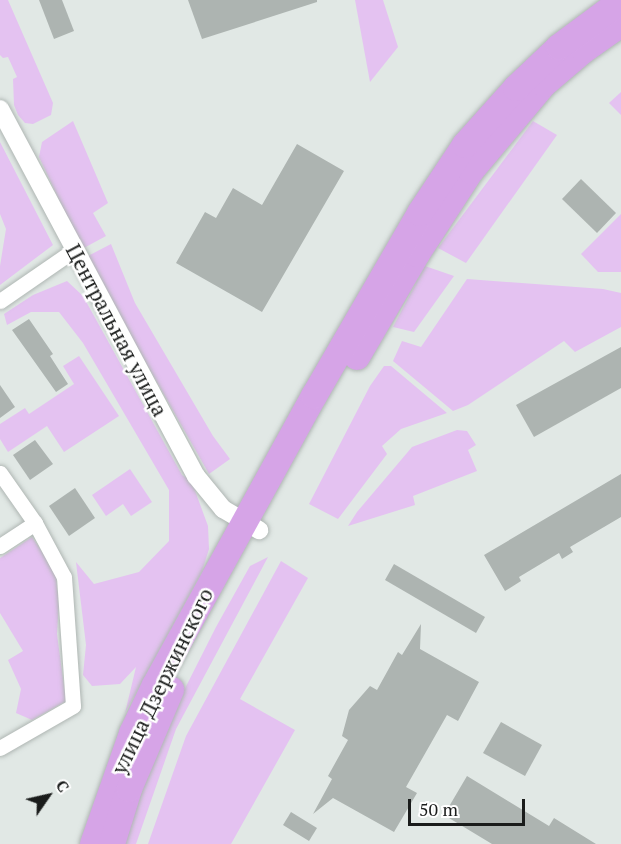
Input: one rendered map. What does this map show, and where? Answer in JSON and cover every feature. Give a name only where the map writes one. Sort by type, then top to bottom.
[{"type":"highway","points":[[251,526],[397,252],[454,161],[516,87],[546,58],[621,1]]},
{"type":"highway","points":[[251,526],[417,254],[471,171],[544,84],[584,50],[621,24]]},
{"type":"highway","name":"улица Дзержинского","points":[[93,844],[132,733],[198,603],[251,526]]},
{"type":"highway","name":"улица Дзержинского","points":[[112,844],[129,789],[167,698],[251,526]]},
{"type":"street","name":"Центральная улица","points":[[0,109],[196,476],[223,509],[251,526]]},
{"type":"street","points":[[0,301],[74,250]]},
{"type":"street","points":[[0,472],[35,523],[64,577],[73,706],[0,748]]},
{"type":"street","points":[[0,546],[35,523]]},
{"type":"shaded area","points":[[0,0],[8,0],[53,103],[51,115],[33,124],[25,123],[18,115],[14,105],[13,79],[17,77],[8,57],[3,58],[0,55]]},
{"type":"shaded area","points":[[355,0],[383,0],[398,47],[370,82]]},
{"type":"shaded area","points":[[621,92],[621,115],[609,103]]},
{"type":"shaded area","points":[[73,121],[108,203],[93,213],[106,236],[82,249],[39,157],[42,142]]},
{"type":"shaded area","points":[[533,121],[557,135],[466,263],[438,248]]},
{"type":"shaded area","points":[[0,142],[53,245],[0,285],[0,266],[6,229],[0,214]]},
{"type":"shaded area","points":[[621,214],[621,272],[598,272],[581,254]]},
{"type":"shaded area","points":[[111,244],[135,303],[213,436],[230,459],[209,474],[86,257]]},
{"type":"shaded area","points":[[425,266],[454,276],[414,332],[393,327]]},
{"type":"shaded area","points":[[467,279],[603,289],[621,293],[621,327],[575,352],[564,341],[468,405],[453,411],[393,361],[402,341],[421,347]]},
{"type":"shaded area","points":[[67,281],[83,296],[182,475],[194,488],[208,526],[209,549],[202,571],[125,713],[136,667],[120,684],[92,686],[83,675],[86,645],[76,562],[94,584],[139,572],[169,541],[169,490],[83,343],[59,312],[31,312],[7,325],[4,314],[33,295]]},
{"type":"shaded area","points":[[79,356],[119,416],[64,452],[47,426],[8,452],[0,439],[0,424],[25,408],[29,414],[74,384],[63,366]]},
{"type":"shaded area","points":[[384,366],[391,366],[447,413],[401,429],[382,446],[387,454],[338,519],[309,504],[370,386]]},
{"type":"shaded area","points":[[457,430],[467,431],[476,445],[468,450],[477,471],[413,496],[415,505],[348,526],[357,512],[412,447]]},
{"type":"shaded area","points":[[130,469],[152,502],[131,516],[123,504],[106,516],[92,495]]},
{"type":"shaded area","points":[[32,537],[55,571],[59,603],[57,634],[66,701],[32,720],[16,713],[21,689],[8,660],[23,651],[0,613],[0,558]]},
{"type":"shaded area","points":[[268,557],[176,729],[136,844],[122,844],[169,720],[216,627],[250,566]]},
{"type":"shaded area","points":[[281,561],[308,578],[240,699],[295,730],[231,844],[148,844],[186,736]]},
{"type":"building","points":[[39,0],[62,0],[74,31],[54,39]]},
{"type":"building","points":[[188,0],[317,0],[317,2],[202,39]]},
{"type":"building","points":[[297,144],[344,171],[262,312],[176,263],[205,212],[216,218],[233,188],[262,205]]},
{"type":"building","points":[[581,179],[616,213],[597,233],[562,199]]},
{"type":"building","points":[[29,319],[53,354],[50,356],[68,384],[56,392],[12,330]]},
{"type":"building","points":[[621,347],[621,388],[534,437],[516,405]]},
{"type":"building","points":[[0,385],[15,407],[0,418]]},
{"type":"building","points":[[35,440],[53,464],[30,480],[13,455]]},
{"type":"building","points":[[621,474],[621,517],[570,547],[573,552],[562,559],[559,553],[519,577],[521,581],[505,591],[484,555]]},
{"type":"building","points":[[75,488],[95,518],[69,536],[49,506]]},
{"type":"building","points":[[394,564],[485,617],[476,633],[385,580]]},
{"type":"building","points":[[421,624],[420,649],[479,682],[458,721],[447,715],[406,787],[417,793],[394,832],[333,798],[313,814],[332,779],[328,776],[348,740],[342,736],[349,710],[370,686],[377,690],[398,652],[402,655]]},
{"type":"building","points":[[501,722],[542,745],[525,776],[483,753]]},
{"type":"building","points":[[467,776],[549,826],[554,818],[596,844],[492,844],[444,815]]},
{"type":"building","points":[[291,812],[317,828],[309,841],[283,825]]}]
